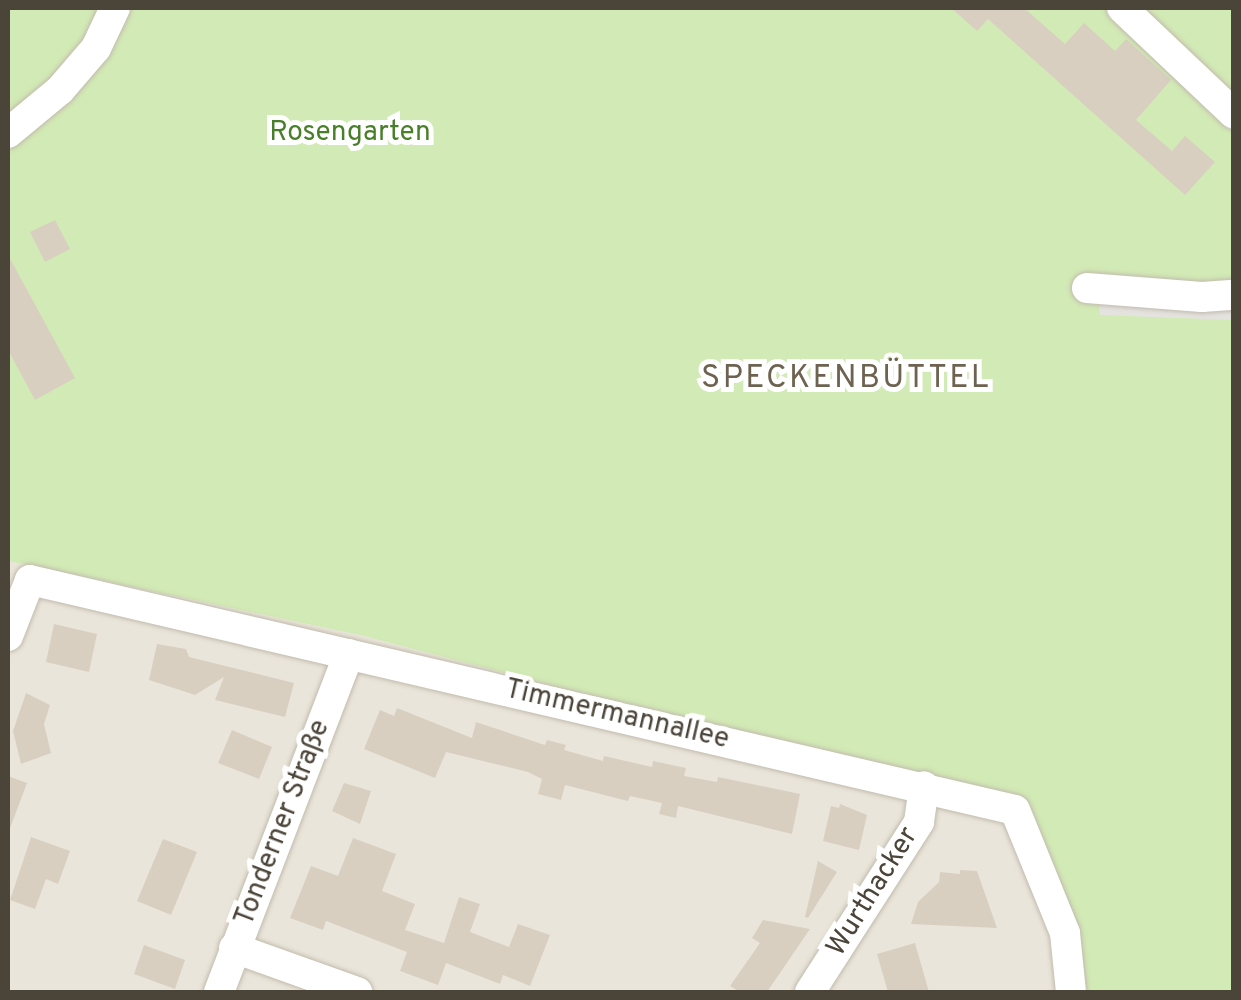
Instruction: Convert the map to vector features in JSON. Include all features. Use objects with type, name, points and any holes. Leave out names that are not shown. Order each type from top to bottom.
[{"type":"street","points":[[8,134],[60,90],[96,48],[115,8]]},
{"type":"street","points":[[1122,8],[1234,114]]},
{"type":"street","points":[[1087,288],[1202,298],[1234,295]]},
{"type":"street","name":"Timmermannallee","points":[[8,636],[30,580],[1015,810],[1065,933],[1071,992]]},
{"type":"street","name":"Tonderner Straße","points":[[218,992],[350,654]]},
{"type":"street","name":"Wurthacker","points":[[810,992],[918,822],[924,786]]},
{"type":"street","points":[[234,948],[357,992]]},
{"type":"shaded area","points":[[1098,294],[1233,301],[1233,320],[1100,315]]},
{"type":"shaded area","points":[[8,561],[364,636],[1018,808],[1075,992],[8,992]]},
{"type":"green space","name":"Rosengarten","points":[[8,8],[1233,8],[1233,992],[1075,992],[1017,808],[364,636],[8,561]]},
{"type":"building","points":[[951,8],[1024,8],[1065,44],[1084,23],[1115,51],[1126,39],[1171,80],[1136,120],[1172,151],[1185,136],[1215,162],[1185,195],[988,19],[977,31]]},
{"type":"building","points":[[55,220],[70,249],[45,262],[30,232]]},
{"type":"building","points":[[8,255],[75,378],[35,400],[8,350]]},
{"type":"building","points":[[54,624],[97,634],[89,672],[46,662]]},
{"type":"building","points":[[157,644],[186,649],[189,657],[294,683],[285,717],[215,700],[224,677],[195,695],[149,680]]},
{"type":"building","points":[[26,693],[50,705],[44,724],[51,753],[21,764],[13,731]]},
{"type":"building","points":[[397,708],[472,738],[476,722],[545,745],[547,740],[566,745],[564,750],[603,761],[604,756],[652,767],[653,761],[686,768],[684,776],[717,782],[718,777],[800,794],[792,834],[678,806],[676,818],[659,814],[662,803],[630,796],[628,801],[565,785],[561,800],[538,794],[542,779],[528,772],[446,752],[435,778],[364,749],[380,710],[394,716]]},
{"type":"building","points":[[232,730],[272,747],[259,779],[218,763]]},
{"type":"building","points":[[8,776],[27,783],[9,831],[8,831]]},
{"type":"building","points":[[344,783],[371,791],[360,824],[332,811]]},
{"type":"building","points":[[840,804],[867,815],[859,850],[823,841],[831,806],[839,808]]},
{"type":"building","points":[[31,837],[70,851],[58,884],[46,879],[35,909],[10,900]]},
{"type":"building","points":[[353,838],[396,854],[382,891],[415,904],[405,930],[444,943],[459,897],[480,904],[470,932],[509,947],[518,924],[550,935],[530,986],[503,975],[500,984],[446,963],[438,985],[400,971],[407,952],[326,921],[323,930],[290,918],[311,866],[338,876]]},
{"type":"building","points":[[163,839],[197,852],[171,915],[137,901]]},
{"type":"building","points":[[818,861],[837,872],[808,918],[805,917]]},
{"type":"building","points":[[960,870],[977,871],[997,928],[911,924],[918,902],[939,882],[940,872],[960,874]]},
{"type":"building","points":[[763,920],[810,929],[767,992],[740,992],[730,986],[760,943],[752,938]]},
{"type":"building","points":[[915,943],[929,992],[888,992],[877,954]]},
{"type":"building","points":[[144,945],[185,960],[175,989],[134,974]]},
{"type":"district","name":"SPECKENBÜTTEL","points":[[846,379]]}]
